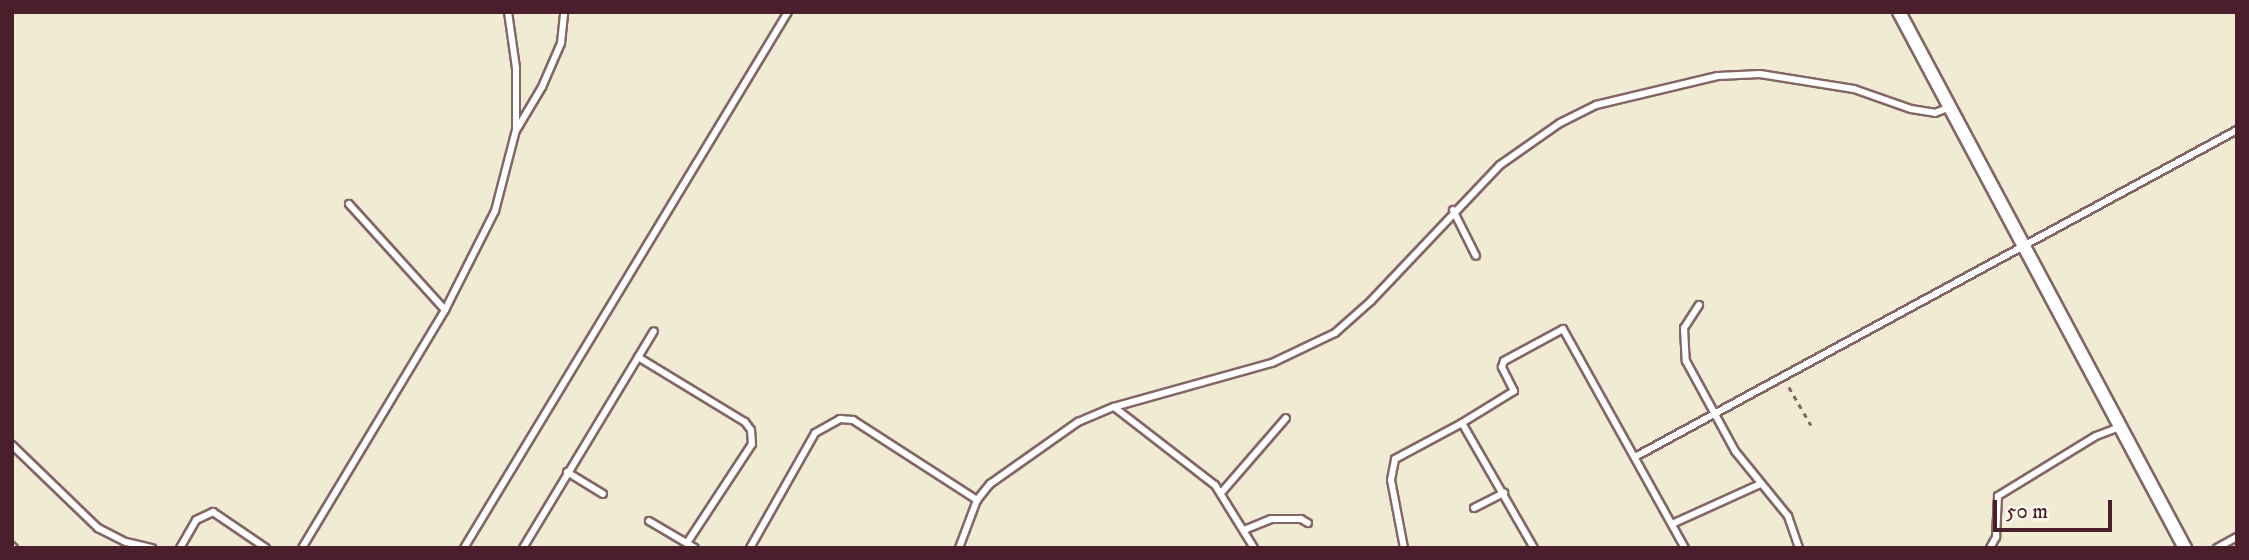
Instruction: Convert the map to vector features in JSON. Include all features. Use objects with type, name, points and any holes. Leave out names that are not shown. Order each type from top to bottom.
[{"type":"street","points":[[1899,12],[2185,548]]},
{"type":"lane","points":[[302,548],[445,310],[495,211],[516,130],[516,68],[508,12]]},
{"type":"lane","points":[[516,130],[542,87],[561,43],[564,12]]},
{"type":"lane","points":[[464,548],[788,12]]},
{"type":"lane","points":[[959,548],[977,500],[990,484],[1051,438],[1114,407],[1272,363],[1335,333],[1371,301],[1453,210],[1500,165],[1560,123],[1632,93],[1718,76],[1760,74],[1854,89],[1923,111],[1935,113],[1950,107]]},
{"type":"lane","points":[[1635,457],[2237,130]]},
{"type":"lane","points":[[349,204],[445,310]]},
{"type":"lane","points":[[1453,210],[1476,256]]},
{"type":"lane","points":[[1699,305],[1687,318],[1684,345],[1693,376],[1713,414],[1760,484],[1788,516],[1799,548]]},
{"type":"lane","points":[[1404,548],[1391,480],[1395,459],[1514,391],[1502,367],[1503,361],[1561,328],[1685,548]]},
{"type":"lane","points":[[523,548],[654,331]]},
{"type":"lane","points":[[638,357],[745,422],[751,430],[752,444],[687,543]]},
{"type":"lane","points":[[1114,407],[1164,442],[1221,494],[1254,548]]},
{"type":"lane","points":[[1221,494],[1286,418]]},
{"type":"lane","points":[[750,548],[815,433],[840,419],[853,420],[977,500]]},
{"type":"lane","points":[[1462,422],[1532,547]]},
{"type":"lane","points":[[1990,548],[1996,537],[1998,496],[2096,436],[2121,427]]},
{"type":"lane","points":[[12,445],[98,528],[126,542],[152,548]]},
{"type":"lane","points":[[567,472],[603,494]]},
{"type":"lane","points":[[1672,524],[1760,484]]},
{"type":"lane","points":[[1474,508],[1504,493]]},
{"type":"lane","points":[[180,548],[196,520],[213,512],[267,548]]},
{"type":"lane","points":[[1244,530],[1271,519],[1301,519],[1308,523]]},
{"type":"lane","points":[[649,521],[695,548]]},
{"type":"lane","points":[[2217,548],[2237,537]]},
{"type":"path","points":[[1782,375],[1811,425]]}]
